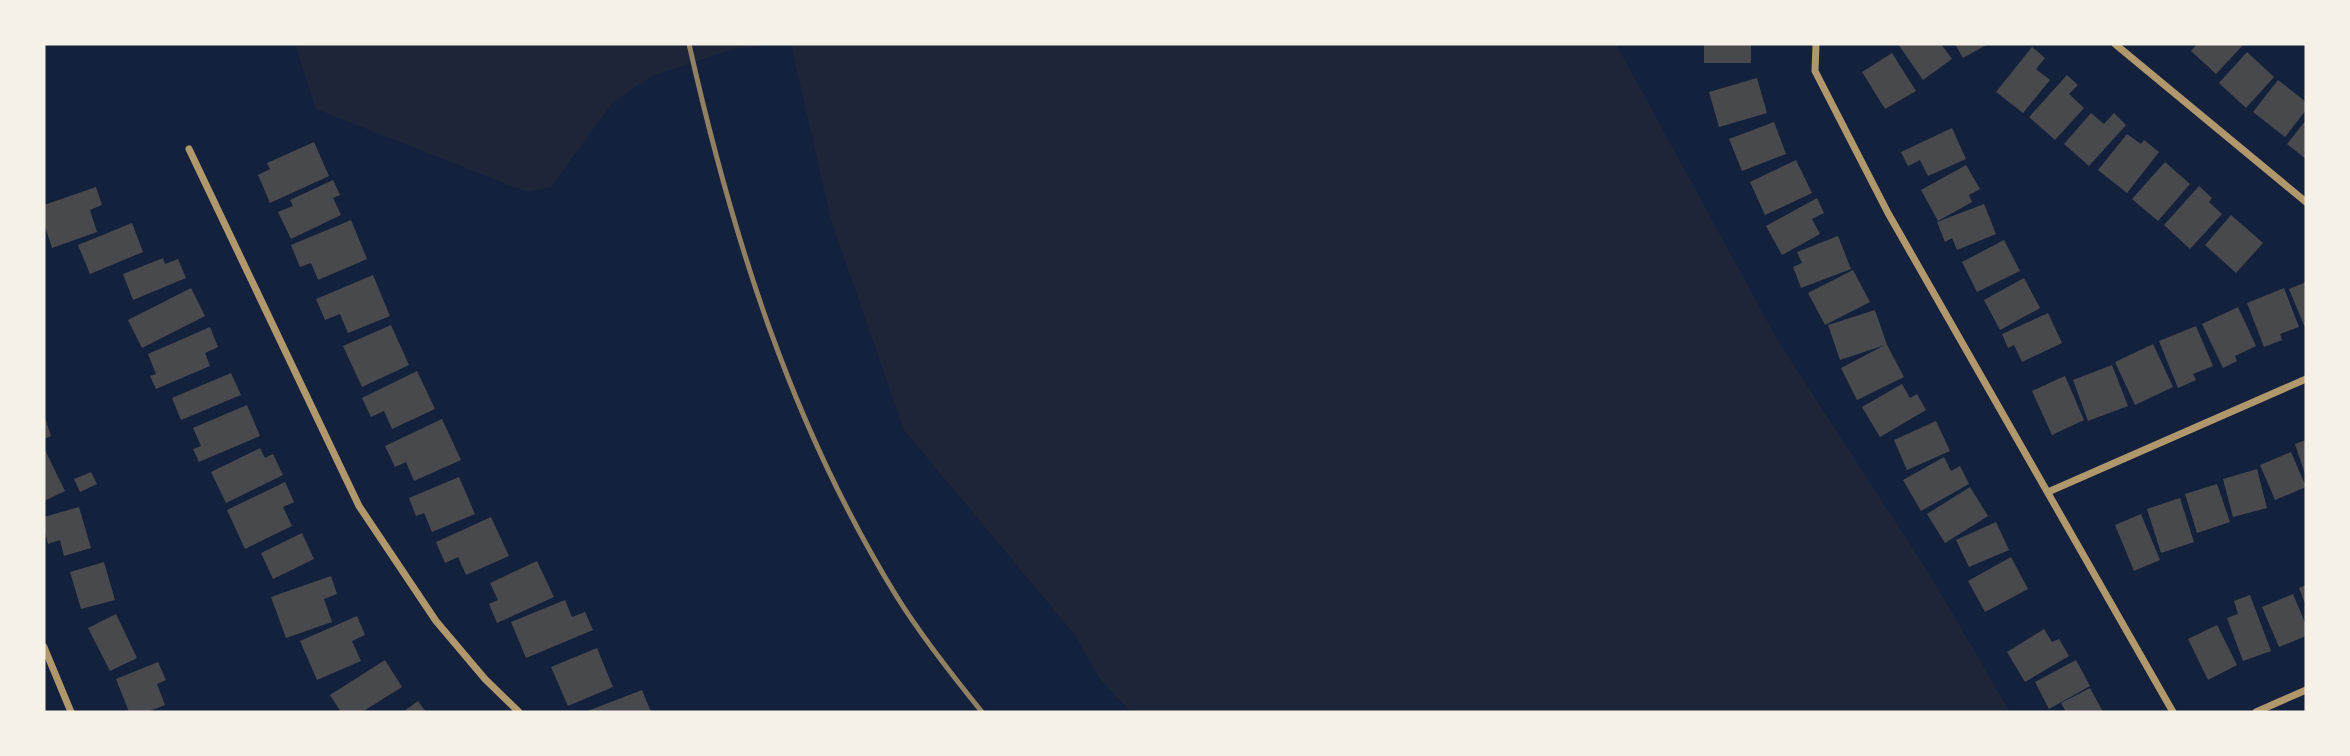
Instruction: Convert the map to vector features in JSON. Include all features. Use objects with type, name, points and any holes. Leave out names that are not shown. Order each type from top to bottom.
[{"type":"street","points":[[1816,44],[1815,71],[1888,213],[2173,712]]},
{"type":"street","points":[[2115,44],[2306,202]]},
{"type":"street","points":[[189,149],[359,506],[436,621],[485,679],[519,712]]},
{"type":"street","points":[[2048,492],[2306,379]]},
{"type":"street","points":[[44,647],[71,712]]},
{"type":"street","points":[[2256,712],[2306,690]]},
{"type":"shaded area","points":[[295,44],[781,44],[733,49],[652,76],[613,102],[551,187],[527,192],[316,109]]},
{"type":"shaded area","points":[[791,44],[1616,44],[1778,341],[1930,575],[2010,712],[1131,712],[1100,679],[1075,635],[904,430],[831,220]]},
{"type":"building","points":[[1704,44],[1751,44],[1751,63],[1704,63]]},
{"type":"building","points":[[1898,44],[1941,44],[1952,59],[1923,80]]},
{"type":"building","points":[[1955,44],[1988,44],[1963,58]]},
{"type":"building","points":[[2197,44],[2244,44],[2216,74],[2191,51]]},
{"type":"building","points":[[2032,47],[2045,58],[2036,69],[2050,80],[2023,113],[1996,92]]},
{"type":"building","points":[[2247,52],[2274,77],[2246,108],[2219,83]]},
{"type":"building","points":[[1892,53],[1916,91],[1885,109],[1862,72]]},
{"type":"building","points":[[2067,75],[2078,85],[2069,94],[2084,108],[2055,140],[2029,117]]},
{"type":"building","points":[[1757,78],[1767,113],[1719,127],[1709,92]]},
{"type":"building","points":[[2278,80],[2306,102],[2306,110],[2285,137],[2253,112]]},
{"type":"building","points":[[2091,113],[2104,124],[2114,113],[2126,125],[2089,166],[2064,144]]},
{"type":"building","points":[[2306,120],[2306,159],[2287,144]]},
{"type":"building","points":[[1774,122],[1786,154],[1742,171],[1729,139]]},
{"type":"building","points":[[1952,128],[1966,159],[1928,176],[1920,160],[1908,166],[1901,152]]},
{"type":"building","points":[[2127,134],[2141,144],[2144,140],[2159,152],[2127,193],[2098,170]]},
{"type":"building","points":[[314,142],[329,176],[270,203],[258,175],[270,169],[267,163]]},
{"type":"building","points":[[1796,160],[1812,193],[1765,215],[1750,182]]},
{"type":"building","points":[[2165,162],[2190,184],[2158,221],[2132,199]]},
{"type":"building","points":[[1966,165],[1980,189],[1969,195],[1972,202],[1938,221],[1921,190]]},
{"type":"building","points":[[333,180],[340,195],[333,198],[341,215],[291,239],[278,212],[293,206],[290,200]]},
{"type":"building","points":[[2199,186],[2212,198],[2209,202],[2222,214],[2190,249],[2164,225]]},
{"type":"building","points":[[96,187],[102,205],[90,210],[97,232],[52,248],[44,223],[44,205]]},
{"type":"building","points":[[1817,198],[1824,213],[1812,219],[1820,234],[1782,255],[1766,226]]},
{"type":"building","points":[[1984,204],[1996,234],[1957,250],[1952,238],[1945,242],[1937,222]]},
{"type":"building","points":[[2231,215],[2263,243],[2236,273],[2205,245]]},
{"type":"building","points":[[351,220],[367,259],[318,280],[311,263],[300,267],[291,245]]},
{"type":"building","points":[[132,223],[143,252],[90,274],[78,245]]},
{"type":"building","points":[[1838,236],[1851,269],[1801,288],[1793,267],[1802,263],[1797,252]]},
{"type":"building","points":[[2004,240],[2020,271],[1977,292],[1962,262]]},
{"type":"building","points":[[163,258],[165,264],[178,259],[186,278],[133,300],[123,274]]},
{"type":"building","points":[[1853,270],[1870,302],[1825,325],[1808,293]]},
{"type":"building","points":[[373,275],[390,316],[348,333],[340,314],[325,320],[316,299]]},
{"type":"building","points":[[2024,278],[2040,308],[2000,330],[1984,300]]},
{"type":"building","points":[[2306,282],[2306,330],[2289,289]]},
{"type":"building","points":[[191,288],[205,316],[142,348],[128,320]]},
{"type":"building","points":[[2284,288],[2299,327],[2280,334],[2282,340],[2264,347],[2247,303]]},
{"type":"building","points":[[2238,307],[2256,346],[2235,356],[2237,361],[2223,368],[2202,324]]},
{"type":"building","points":[[1875,310],[1887,345],[1904,377],[1857,400],[1841,368],[1885,345],[1840,360],[1828,325]]},
{"type":"building","points":[[2048,313],[2062,343],[2022,362],[2014,345],[2008,348],[2002,334]]},
{"type":"building","points":[[391,325],[409,365],[362,387],[343,346]]},
{"type":"building","points":[[2196,326],[2213,366],[2193,374],[2196,380],[2178,388],[2159,341]]},
{"type":"building","points":[[210,327],[218,347],[205,353],[210,366],[156,389],[150,376],[156,374],[148,354]]},
{"type":"building","points":[[2153,344],[2173,387],[2135,405],[2115,362]]},
{"type":"building","points":[[2112,365],[2128,406],[2088,421],[2073,380]]},
{"type":"building","points":[[417,371],[435,409],[392,429],[384,411],[371,417],[362,398]]},
{"type":"building","points":[[231,373],[241,395],[181,420],[172,398]]},
{"type":"building","points":[[2065,376],[2084,420],[2052,435],[2032,391]]},
{"type":"building","points":[[1902,384],[1910,398],[1917,394],[1926,410],[1880,437],[1862,407]]},
{"type":"building","points":[[247,405],[260,436],[199,462],[193,449],[201,446],[193,428]]},
{"type":"building","points":[[44,415],[51,436],[44,439]]},
{"type":"building","points":[[442,419],[461,460],[414,481],[406,462],[395,467],[385,446]]},
{"type":"building","points":[[1936,421],[1950,451],[1907,470],[1894,440]]},
{"type":"building","points":[[2306,440],[2306,477],[2295,444]]},
{"type":"building","points":[[44,448],[65,491],[44,501]]},
{"type":"building","points":[[260,448],[265,458],[273,454],[283,475],[226,503],[211,472]]},
{"type":"building","points":[[2291,452],[2306,487],[2275,500],[2260,465]]},
{"type":"building","points":[[1944,457],[1951,471],[1960,466],[1969,484],[1921,511],[1903,480]]},
{"type":"building","points":[[2257,469],[2267,508],[2233,517],[2223,479]]},
{"type":"building","points":[[91,472],[97,484],[80,492],[74,479]]},
{"type":"building","points":[[459,477],[475,514],[432,532],[424,513],[416,516],[409,498]]},
{"type":"building","points":[[285,482],[294,502],[283,507],[292,526],[245,549],[227,510]]},
{"type":"building","points":[[2217,484],[2230,522],[2197,533],[2185,494]]},
{"type":"building","points":[[1970,487],[1988,516],[1945,543],[1927,514]]},
{"type":"building","points":[[2180,498],[2194,542],[2161,553],[2147,509]]},
{"type":"building","points":[[79,507],[91,548],[64,556],[60,540],[48,544],[44,517]]},
{"type":"building","points":[[2141,514],[2160,560],[2134,571],[2115,525]]},
{"type":"building","points":[[491,517],[509,556],[466,575],[458,557],[445,563],[436,542]]},
{"type":"building","points":[[1996,522],[2009,550],[1969,567],[1956,540]]},
{"type":"building","points":[[302,533],[314,559],[273,579],[261,553]]},
{"type":"building","points":[[2011,557],[2028,589],[1985,612],[1968,581]]},
{"type":"building","points":[[537,561],[554,597],[497,623],[489,604],[498,600],[490,583]]},
{"type":"building","points":[[104,562],[115,600],[81,609],[70,572]]},
{"type":"building","points":[[331,576],[337,594],[324,599],[332,622],[286,638],[271,597]]},
{"type":"building","points":[[2306,585],[2306,606],[2299,588]]},
{"type":"building","points":[[2293,594],[2306,625],[2306,636],[2279,647],[2262,607]]},
{"type":"building","points":[[2250,595],[2271,651],[2243,661],[2227,618],[2238,614],[2234,601]]},
{"type":"building","points":[[565,600],[572,617],[585,612],[593,630],[526,658],[511,622]]},
{"type":"building","points":[[116,614],[137,658],[110,671],[88,628]]},
{"type":"building","points":[[357,616],[365,635],[352,641],[361,661],[317,680],[300,641]]},
{"type":"building","points":[[2217,625],[2237,665],[2208,680],[2188,639]]},
{"type":"building","points":[[2044,629],[2052,642],[2059,639],[2069,656],[2025,682],[2007,652]]},
{"type":"building","points":[[597,648],[613,687],[568,706],[551,667]]},
{"type":"building","points":[[385,660],[402,687],[362,712],[341,712],[330,695]]},
{"type":"building","points":[[2076,660],[2090,686],[2049,709],[2035,682]]},
{"type":"building","points":[[158,662],[166,680],[157,684],[165,705],[147,712],[129,712],[116,679]]},
{"type":"building","points":[[2090,688],[2103,712],[2066,712],[2061,703]]},
{"type":"building","points":[[642,690],[651,712],[585,712]]},
{"type":"building","points":[[418,701],[426,712],[403,712]]},
{"type":"railway","points":[[689,44],[706,117],[746,259],[796,398],[859,532],[897,597],[982,712]]}]
